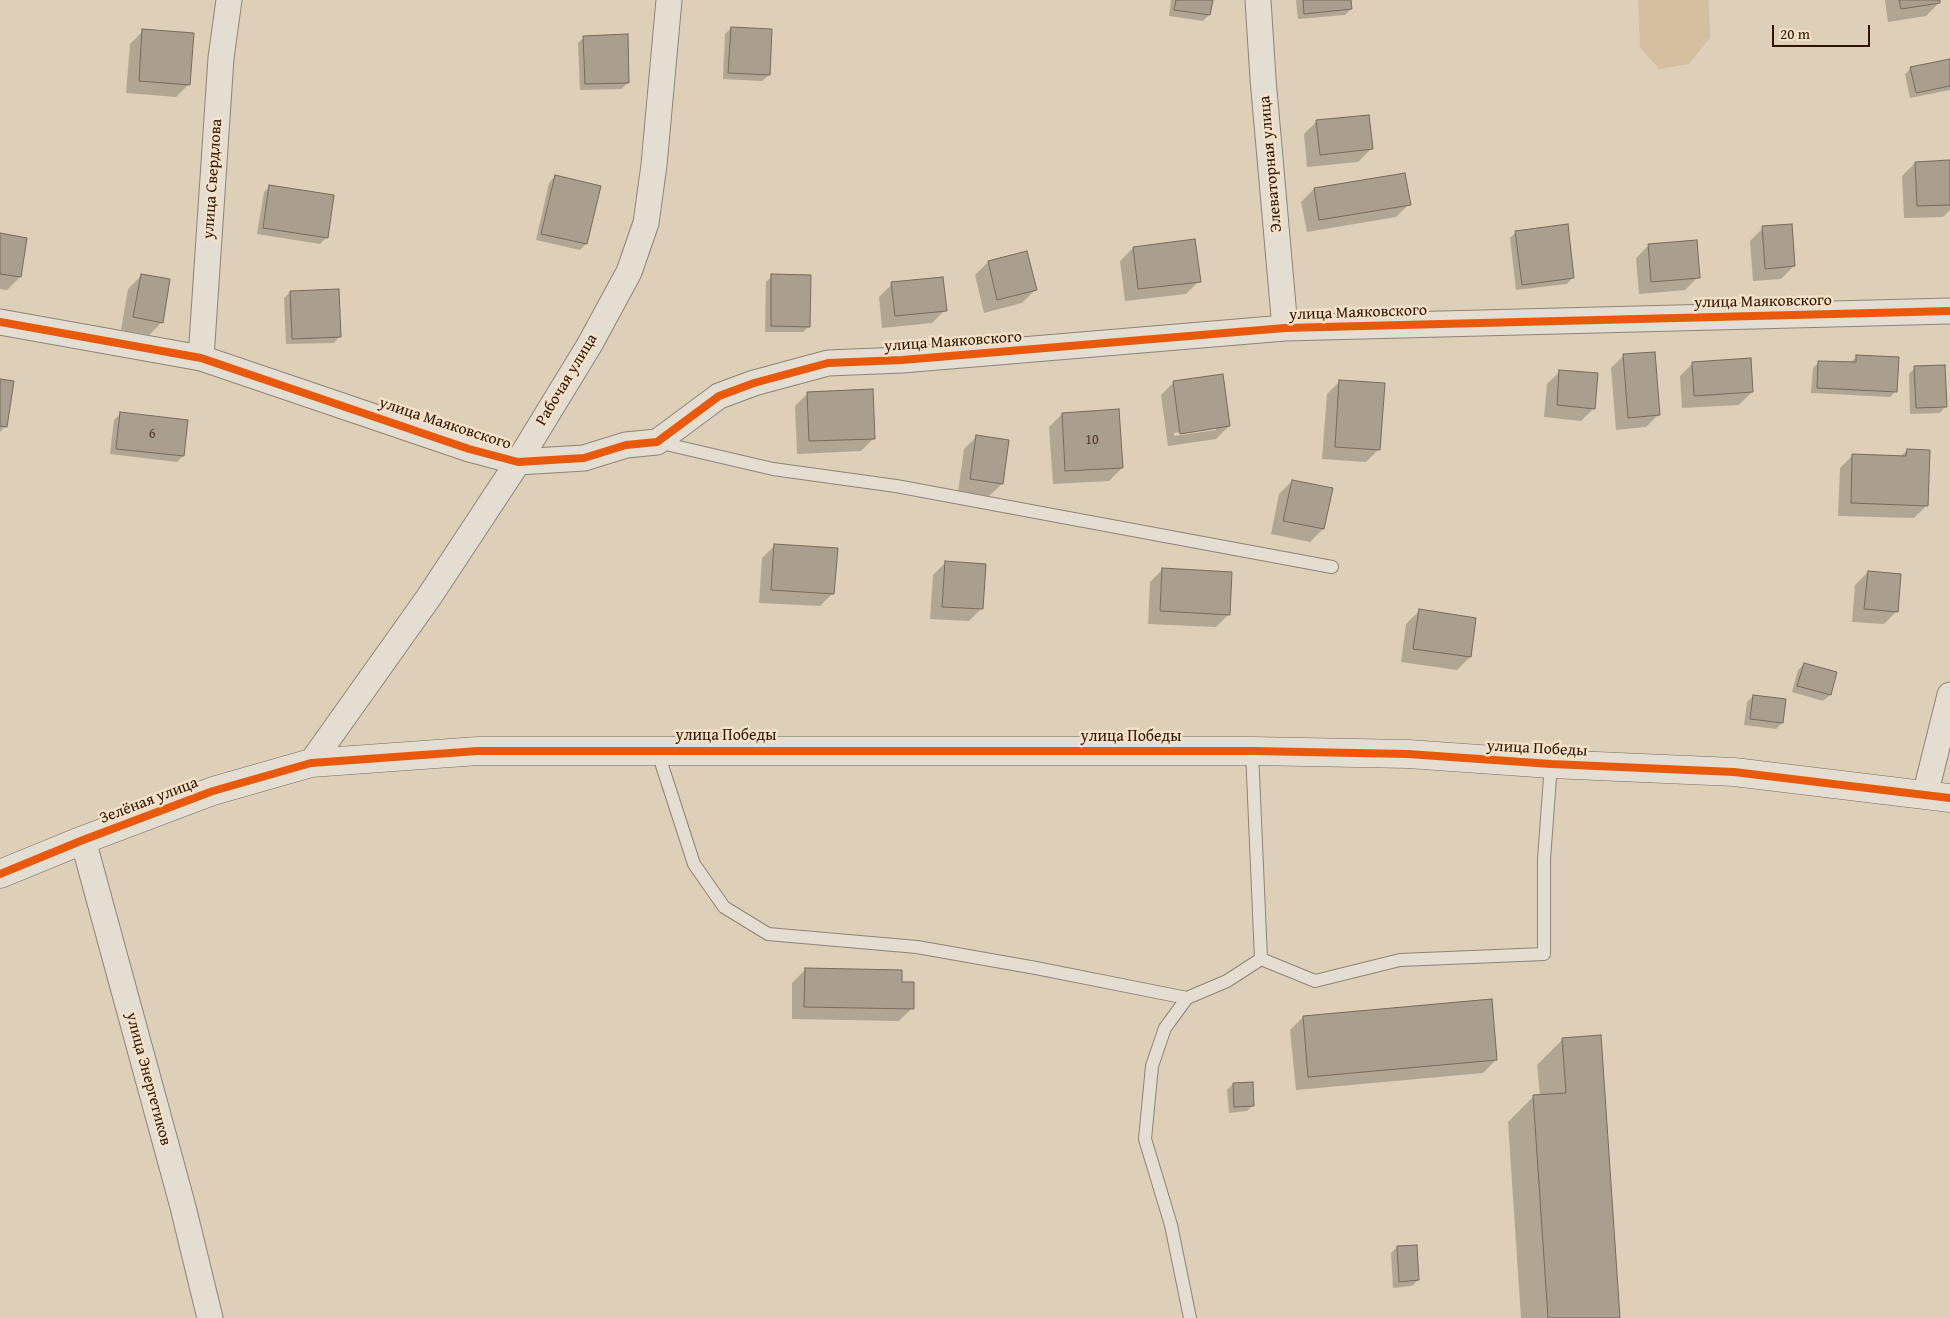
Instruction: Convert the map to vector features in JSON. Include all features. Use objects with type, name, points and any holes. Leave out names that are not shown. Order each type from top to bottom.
[{"type":"street","name":"улица Свердлова","points":[[202,358],[221,58],[229,0]]},
{"type":"street","name":"Рабочая улица","points":[[311,764],[429,597],[518,462],[590,344],[629,272],[646,223],[654,165],[669,0]]},
{"type":"street","name":"Элеваторная улица","points":[[1258,0],[1263,79],[1286,328]]},
{"type":"street","name":"улица Маяковского","points":[[0,322],[202,358],[469,449],[518,462],[584,458],[626,445],[657,442],[720,396],[754,383],[828,363],[902,360],[1286,328],[1950,311]]},
{"type":"street","points":[[1937,797],[1950,695]]},
{"type":"street","name":"улица Победы","points":[[311,764],[478,751],[1252,751],[1408,754],[1551,764],[1734,772],[1937,797]]},
{"type":"street","name":"Зелёная улица","points":[[0,874],[82,840],[213,791],[311,764]]},
{"type":"street","name":"улица Энергетиков","points":[[82,840],[183,1207],[210,1318]]},
{"type":"lane","points":[[657,442],[773,469],[896,486],[1332,567]]},
{"type":"lane","points":[[657,750],[694,864],[724,907],[768,934],[917,947],[1187,998]]},
{"type":"lane","points":[[1252,751],[1261,959]]},
{"type":"lane","points":[[1261,959],[1315,981],[1400,960],[1544,954],[1544,859],[1551,764]]},
{"type":"lane","points":[[1190,1318],[1172,1225],[1145,1139],[1152,1066],[1165,1028],[1187,998],[1227,982],[1261,959]]},
{"type":"shaded area","points":[[1638,0],[1709,0],[1710,38],[1689,64],[1659,69],[1640,47]]},
{"type":"building","points":[[1176,0],[1213,0],[1210,15],[1174,10]]},
{"type":"building","points":[[1303,0],[1351,0],[1352,9],[1304,14]]},
{"type":"building","points":[[1899,0],[1940,0],[1940,3],[1901,9]]},
{"type":"building","points":[[731,27],[772,29],[770,75],[728,73]]},
{"type":"building","points":[[142,29],[194,33],[190,85],[139,81]]},
{"type":"building","points":[[628,34],[629,83],[585,84],[583,36]]},
{"type":"building","points":[[1950,59],[1950,86],[1916,93],[1910,67]]},
{"type":"building","points":[[1369,115],[1373,149],[1320,155],[1316,120]]},
{"type":"building","points":[[1950,160],[1950,205],[1917,206],[1915,162]]},
{"type":"building","points":[[1405,173],[1411,205],[1319,220],[1314,188]]},
{"type":"building","points":[[555,175],[601,186],[587,244],[541,234]]},
{"type":"building","points":[[269,185],[334,195],[328,238],[263,228]]},
{"type":"building","points":[[1568,224],[1574,278],[1522,285],[1515,231]]},
{"type":"building","points":[[1792,224],[1795,266],[1765,269],[1762,226]]},
{"type":"building","points":[[0,233],[27,238],[21,277],[0,274]]},
{"type":"building","points":[[1195,239],[1201,282],[1138,289],[1133,247]]},
{"type":"building","points":[[1697,240],[1700,278],[1651,282],[1648,244]]},
{"type":"building","points":[[1027,251],[1037,290],[997,300],[988,261]]},
{"type":"building","points":[[141,274],[170,279],[163,323],[133,317]]},
{"type":"building","points":[[771,274],[811,275],[810,327],[771,326]]},
{"type":"building","points":[[943,277],[947,311],[895,316],[891,282]]},
{"type":"building","points":[[339,289],[341,337],[292,339],[290,291]]},
{"type":"building","points":[[1655,352],[1660,415],[1628,418],[1623,354]]},
{"type":"building","points":[[1856,355],[1899,357],[1897,392],[1817,388],[1818,361],[1856,362]]},
{"type":"building","points":[[1751,358],[1753,392],[1694,396],[1692,362]]},
{"type":"building","points":[[1945,365],[1947,407],[1916,408],[1914,366]]},
{"type":"building","points":[[1559,370],[1598,373],[1595,409],[1557,405]]},
{"type":"building","points":[[1223,374],[1230,426],[1180,434],[1173,381]]},
{"type":"building","points":[[0,379],[14,381],[7,427],[0,426]]},
{"type":"building","points":[[1339,380],[1385,383],[1380,450],[1335,447]]},
{"type":"building","points":[[873,389],[875,439],[809,441],[807,392]]},
{"type":"building","points":[[1119,409],[1123,468],[1065,471],[1062,413]]},
{"type":"building","points":[[120,412],[188,420],[184,456],[116,449]]},
{"type":"building","points":[[976,435],[1009,440],[1003,484],[970,479]]},
{"type":"building","points":[[1907,449],[1930,450],[1928,506],[1851,503],[1852,454],[1906,456]]},
{"type":"building","points":[[1292,480],[1333,488],[1324,529],[1283,521]]},
{"type":"building","points":[[774,544],[838,548],[834,594],[771,590]]},
{"type":"building","points":[[945,561],[986,564],[983,609],[942,607]]},
{"type":"building","points":[[1162,568],[1232,572],[1230,615],[1160,611]]},
{"type":"building","points":[[1868,571],[1901,574],[1898,612],[1864,609]]},
{"type":"building","points":[[1419,609],[1476,618],[1471,657],[1413,649]]},
{"type":"building","points":[[1804,663],[1837,672],[1831,695],[1797,686]]},
{"type":"building","points":[[1753,695],[1786,699],[1783,723],[1750,719]]},
{"type":"building","points":[[805,968],[902,970],[902,982],[914,982],[914,1009],[804,1007]]},
{"type":"building","points":[[1492,999],[1497,1060],[1308,1077],[1303,1016]]},
{"type":"building","points":[[1601,1035],[1620,1318],[1548,1318],[1533,1095],[1566,1093],[1562,1038]]},
{"type":"building","points":[[1253,1082],[1254,1106],[1234,1107],[1233,1083]]},
{"type":"building","points":[[1417,1245],[1419,1280],[1399,1282],[1397,1246]]},
{"type":"cycle path","points":[[0,322],[201,358],[469,449],[518,462],[584,458],[626,445],[657,442],[719,396],[754,383],[828,363],[902,360],[1285,328],[1950,311]]},
{"type":"cycle path","points":[[0,874],[83,840],[213,791],[311,763],[478,751],[1252,751],[1408,754],[1551,764],[1734,772],[1950,798]]}]
